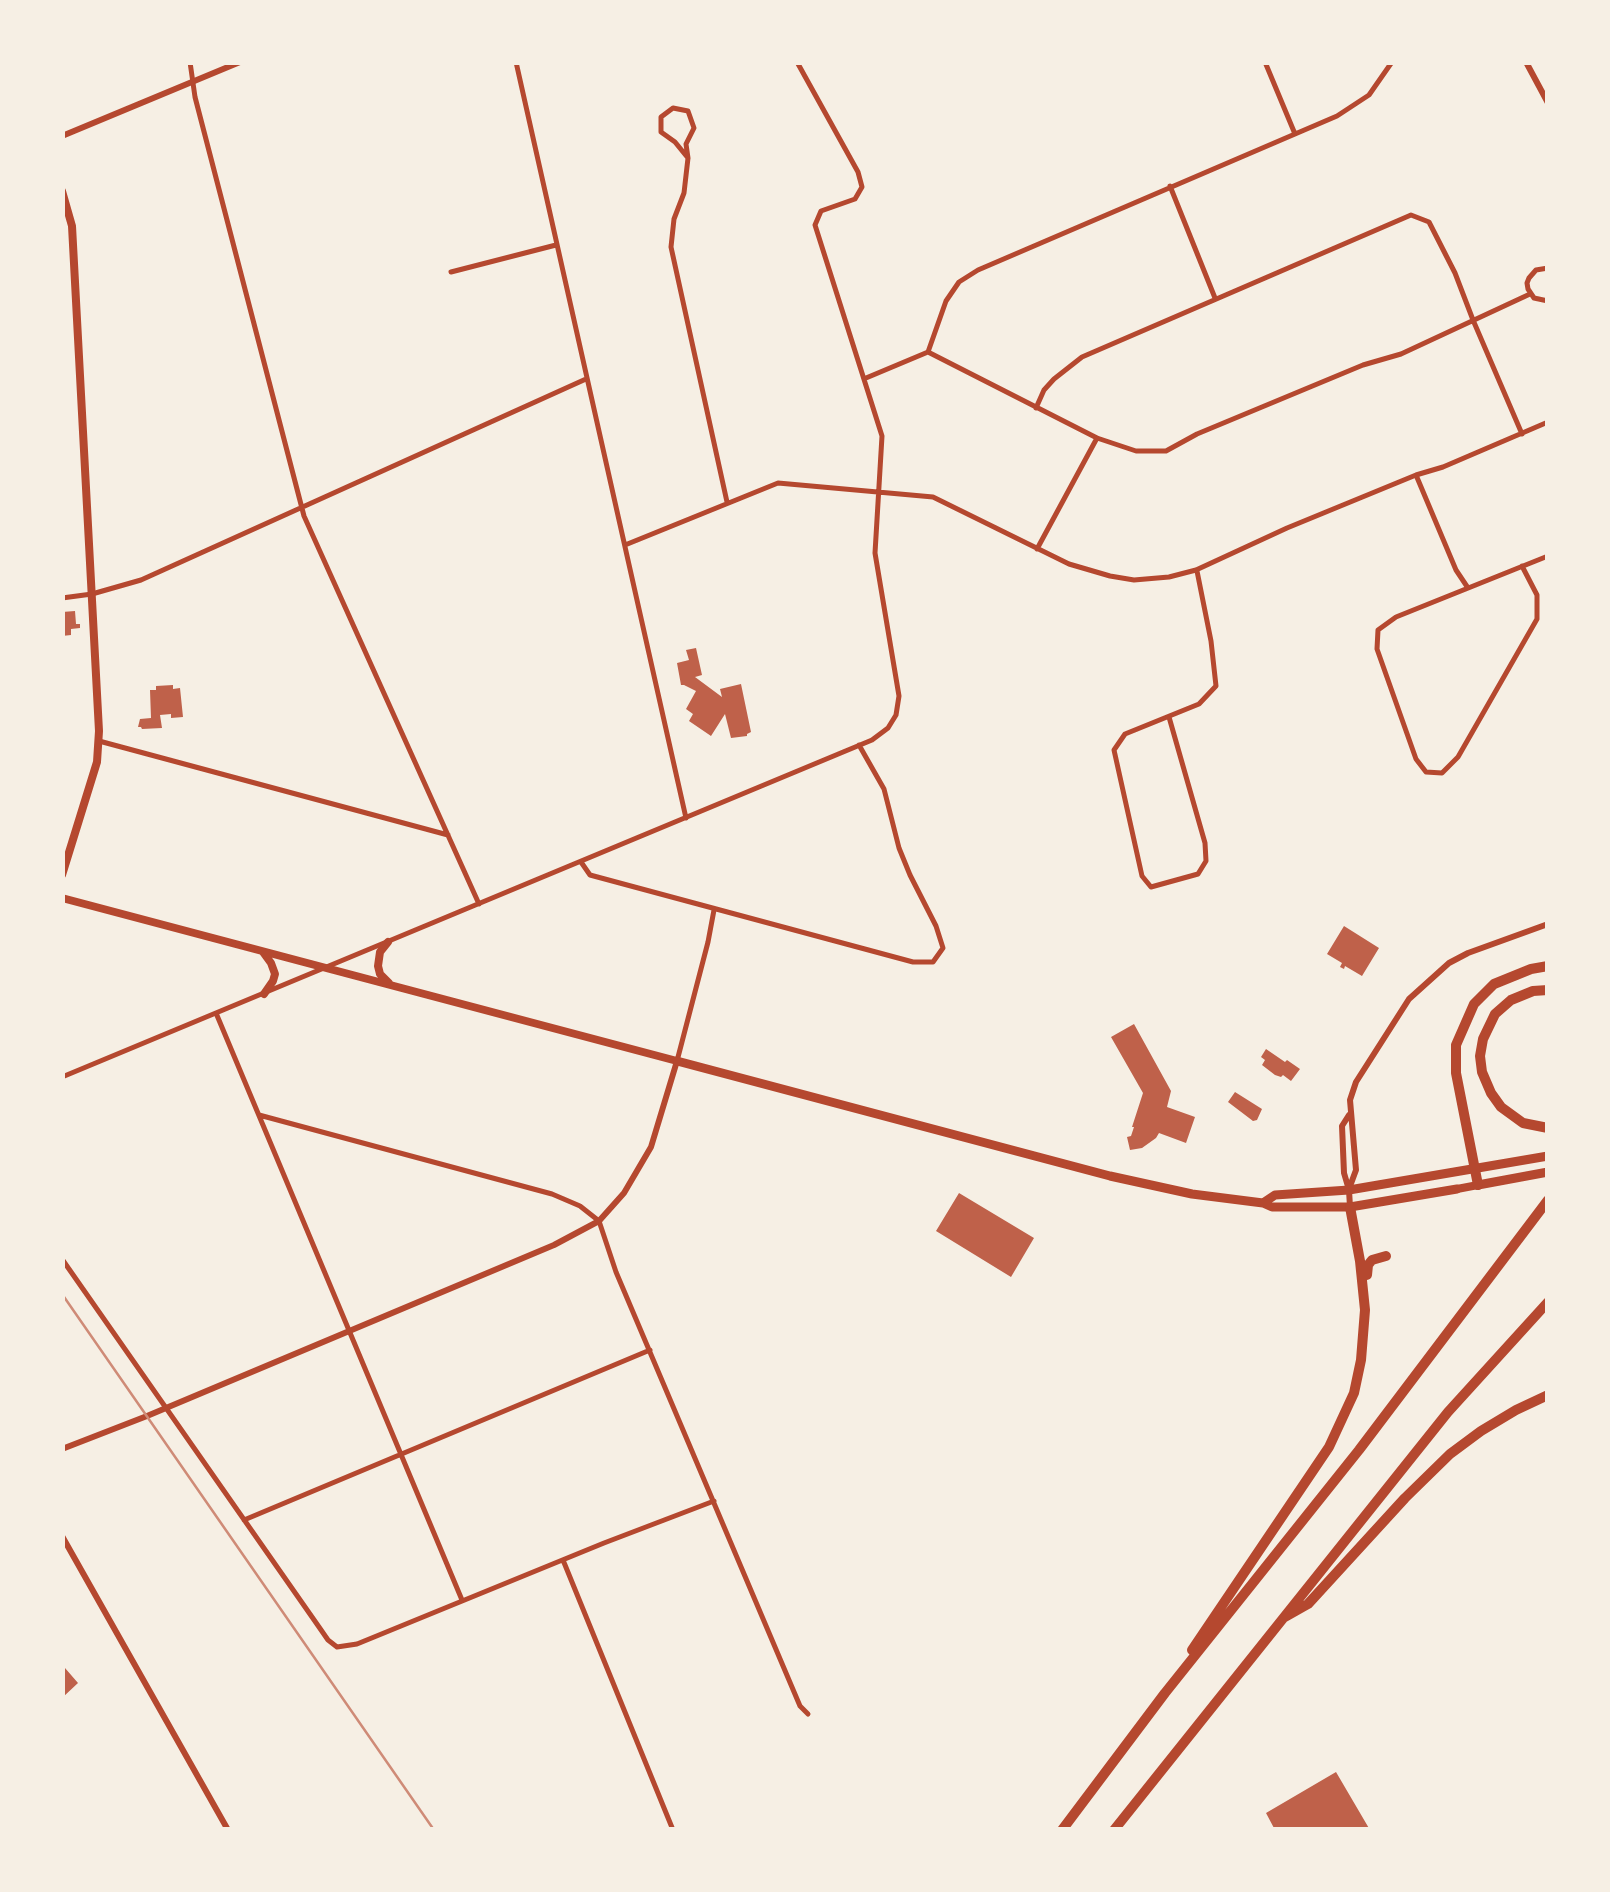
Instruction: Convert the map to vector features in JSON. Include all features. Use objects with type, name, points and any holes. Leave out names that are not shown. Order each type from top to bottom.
[{"type":"highway","points":[[1478,1185],[1456,1074],[1456,1046],[1474,1004],[1494,984],[1548,966]]},
{"type":"highway","points":[[1548,990],[1511,1000],[1495,1014],[1480,1056],[1482,1072],[1501,1107],[1523,1123],[1548,1128]]},
{"type":"highway","points":[[1062,1830],[1359,1450],[1548,1200]]},
{"type":"highway","points":[[1165,1694],[1329,1447],[1354,1393],[1365,1310],[1350,1207]]},
{"type":"highway","points":[[1365,1310],[1369,1297],[1368,1266],[1372,1260],[1386,1256]]},
{"type":"highway","points":[[1114,1830],[1448,1412],[1548,1302]]},
{"type":"highway","points":[[1280,1620],[1308,1604],[1450,1454],[1492,1424],[1548,1395]]},
{"type":"main road","points":[[62,190],[72,226],[98,741],[96,762],[62,876]]},
{"type":"main road","points":[[62,898],[1110,1176],[1192,1194],[1263,1202],[1272,1208],[1350,1207],[1548,1172]]},
{"type":"main road","points":[[388,942],[380,952],[378,966],[392,986]]},
{"type":"main road","points":[[263,952],[274,974],[264,994]]},
{"type":"main road","points":[[1263,1202],[1275,1195],[1349,1190],[1548,1156]]},
{"type":"street","points":[[190,62],[195,97],[304,516],[478,904]]},
{"type":"street","points":[[62,136],[240,62]]},
{"type":"street","points":[[516,62],[686,818]]},
{"type":"street","points":[[62,1077],[872,740],[888,728],[898,706],[898,687],[875,553],[882,436],[815,224],[821,211],[858,196],[861,178],[797,62]]},
{"type":"street","points":[[1265,62],[1295,134]]},
{"type":"street","points":[[865,379],[928,352],[946,300],[958,282],[1170,186],[1338,116],[1369,95],[1392,62]]},
{"type":"street","points":[[1526,62],[1547,102]]},
{"type":"street","points":[[688,158],[661,132],[661,117],[672,108],[688,111],[694,128],[686,144],[688,158],[684,192],[674,219],[671,247],[727,502]]},
{"type":"street","points":[[1170,186],[1215,298]]},
{"type":"street","points":[[1036,408],[1044,390],[1082,357],[1411,215],[1429,222],[1455,273],[1522,434]]},
{"type":"street","points":[[452,272],[556,246]]},
{"type":"street","points":[[1548,268],[1532,273],[1528,283],[1530,294],[1548,301]]},
{"type":"street","points":[[928,352],[1097,438],[1136,451],[1166,451],[1197,434],[1363,364],[1400,354],[1530,294]]},
{"type":"street","points":[[62,598],[141,580],[586,378]]},
{"type":"street","points":[[626,545],[774,484],[923,495],[942,500],[1068,564],[1134,580],[1169,577],[1196,570],[1288,528],[1548,422]]},
{"type":"street","points":[[1036,549],[1097,438]]},
{"type":"street","points":[[1416,475],[1456,570],[1468,588]]},
{"type":"street","points":[[1522,566],[1538,594],[1537,619],[1458,757],[1442,772],[1426,772],[1416,759],[1376,649],[1378,630],[1396,617],[1522,566],[1548,556]]},
{"type":"street","points":[[1169,717],[1205,843],[1206,861],[1198,874],[1152,887],[1142,876],[1114,750],[1125,734],[1200,704],[1216,686],[1212,641],[1196,570]]},
{"type":"street","points":[[98,741],[448,835]]},
{"type":"street","points":[[580,862],[590,875],[914,962],[932,962],[943,948],[936,926],[899,848],[884,790],[859,745]]},
{"type":"street","points":[[62,1449],[554,1245],[599,1221],[624,1193],[651,1147],[677,1061],[714,910]]},
{"type":"street","points":[[1350,1207],[1349,1190],[1356,1170],[1350,1100],[1356,1082],[1395,1018],[1429,978],[1449,962],[1548,924]]},
{"type":"street","points":[[216,1013],[462,1600]]},
{"type":"street","points":[[258,1116],[552,1194],[580,1206],[599,1221],[616,1272],[800,1706],[808,1714]]},
{"type":"street","points":[[62,1260],[319,1628],[337,1647],[357,1644],[714,1501]]},
{"type":"street","points":[[244,1520],[650,1350]]},
{"type":"street","points":[[62,1536],[228,1830]]},
{"type":"street","points":[[563,1560],[673,1830]]},
{"type":"building","points":[[75,611],[80,628],[62,636],[62,612]]},
{"type":"building","points":[[696,648],[702,675],[695,677],[722,697],[720,689],[741,684],[751,732],[747,736],[731,738],[725,714],[711,736],[689,721],[693,714],[686,709],[696,691],[681,685],[677,663],[689,660],[686,650]]},
{"type":"building","points":[[173,685],[173,689],[180,688],[183,717],[160,715],[162,728],[138,727],[140,719],[151,718],[150,690]]},
{"type":"building","points":[[1344,926],[1379,948],[1362,976],[1340,967],[1342,963],[1327,954]]},
{"type":"building","points":[[1134,1024],[1171,1091],[1167,1107],[1195,1117],[1186,1143],[1159,1133],[1142,1148],[1130,1150],[1127,1137],[1131,1136],[1143,1093],[1111,1037]]},
{"type":"building","points":[[1266,1049],[1300,1069],[1291,1081],[1262,1065]]},
{"type":"building","points":[[1235,1092],[1262,1109],[1257,1120],[1228,1102]]},
{"type":"building","points":[[959,1193],[1034,1238],[1011,1277],[936,1231]]},
{"type":"building","points":[[65,1668],[78,1683],[62,1698],[62,1670]]},
{"type":"building","points":[[1336,1772],[1370,1830],[1275,1830],[1266,1813]]},
{"type":"railway","points":[[62,1294],[434,1830]]}]
